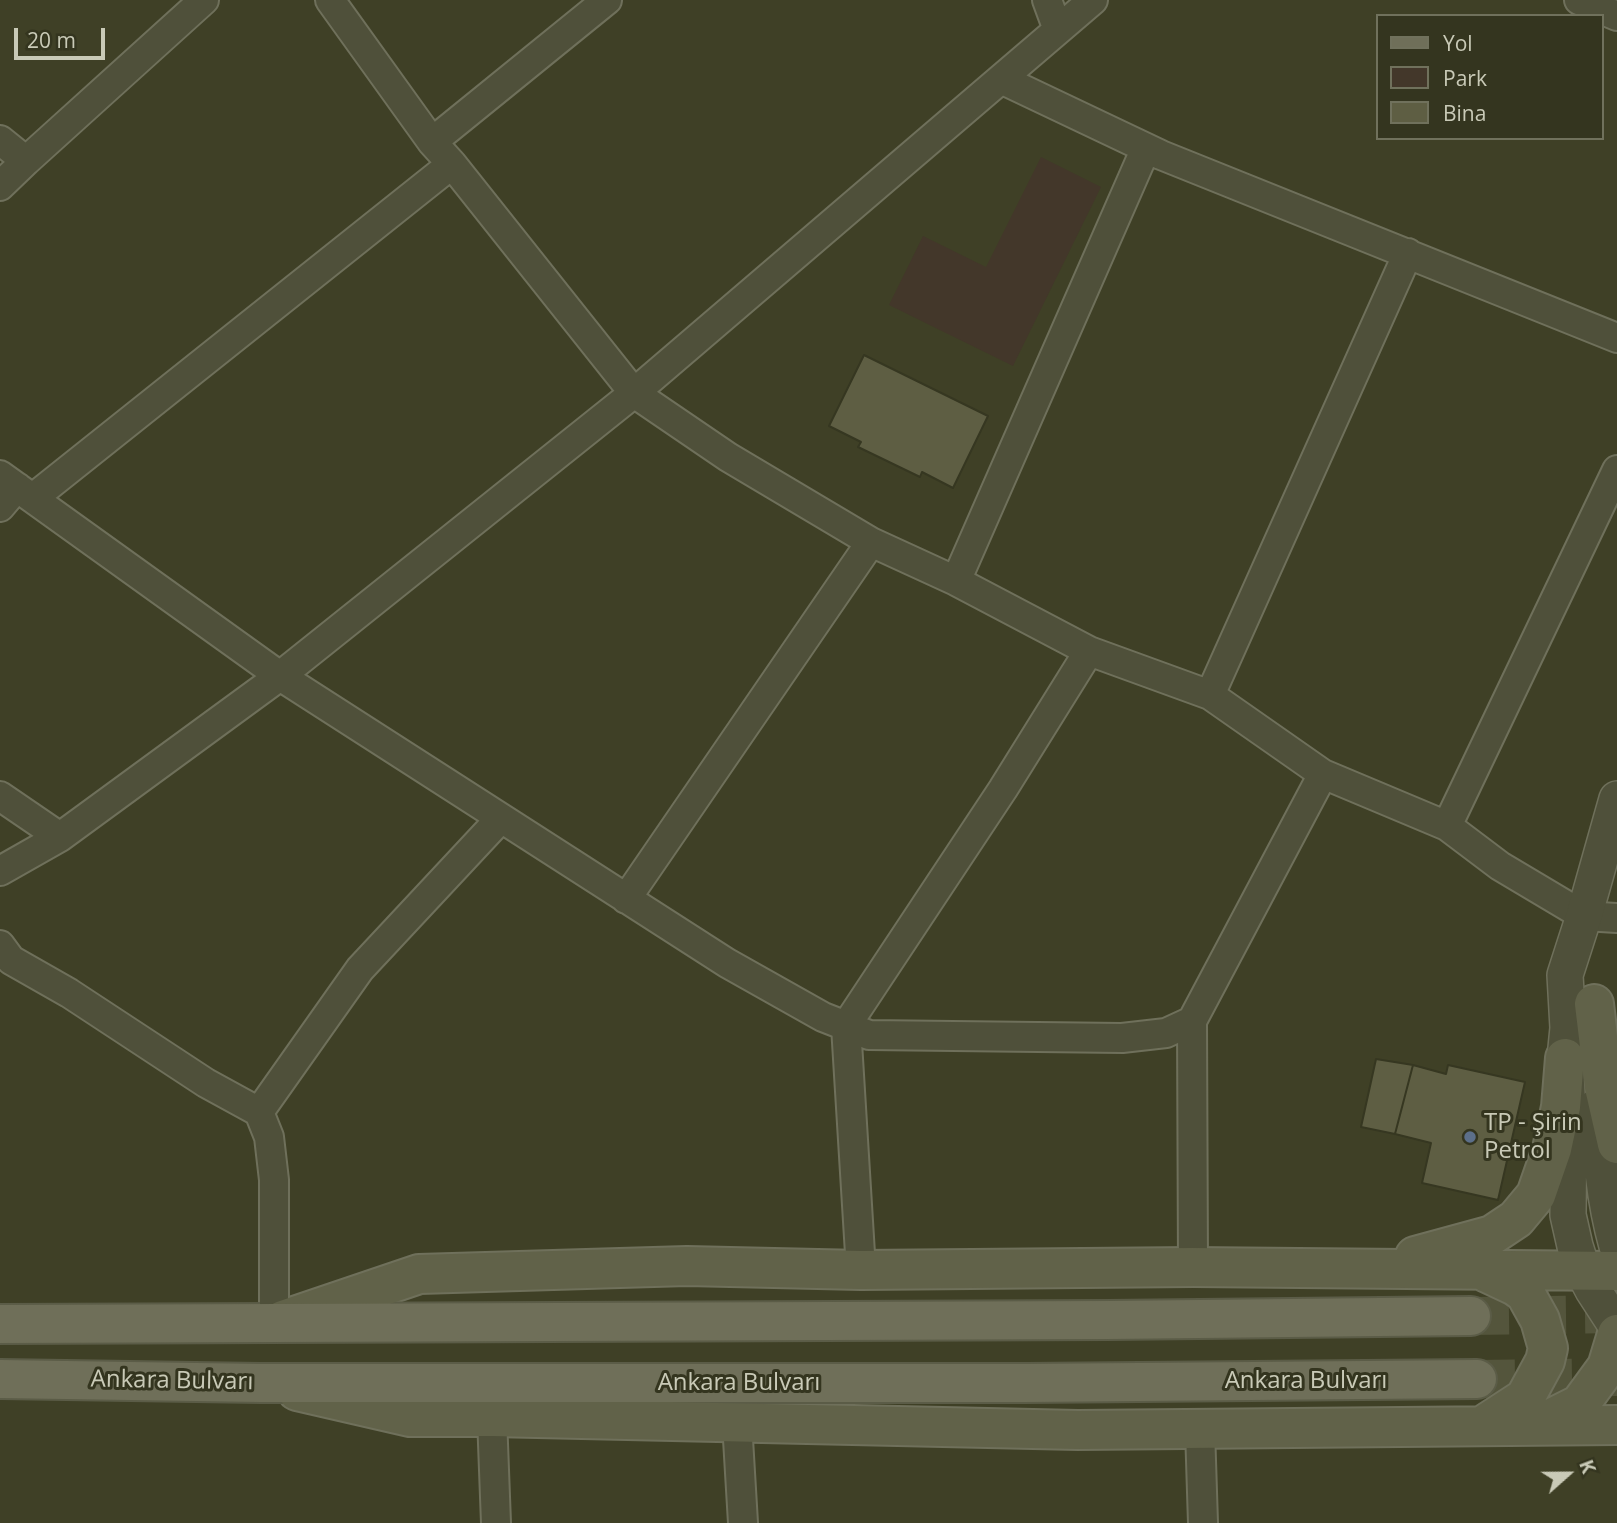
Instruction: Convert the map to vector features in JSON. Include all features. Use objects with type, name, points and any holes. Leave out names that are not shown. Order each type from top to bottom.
[{"type":"main road","points":[[1594,1004],[1604,1087],[1617,1144]]},
{"type":"main road","points":[[1368,1268],[1493,1235],[1516,1219],[1536,1195],[1552,1149],[1561,1107],[1566,1058]]},
{"type":"main road","points":[[274,1323],[419,1274],[687,1266],[860,1270],[1193,1267],[1600,1271]]},
{"type":"main road","points":[[1480,1270],[1525,1293],[1541,1320],[1548,1348],[1545,1361],[1525,1398],[1482,1426]]},
{"type":"main road","points":[[0,1324],[1471,1316]]},
{"type":"main road","points":[[1535,1426],[1580,1404],[1607,1367],[1617,1334]]},
{"type":"main road","name":"Ankara Bulvarı","points":[[0,1379],[260,1383],[1027,1383],[1477,1379]]},
{"type":"main road","points":[[260,1383],[410,1417],[1078,1430],[1617,1425]]},
{"type":"street","points":[[0,186],[204,0]]},
{"type":"street","points":[[330,0],[432,142],[634,393],[728,457],[871,542],[956,581],[1089,651],[1210,695],[1323,774],[1447,826],[1500,866],[1600,917]]},
{"type":"street","points":[[432,142],[607,0]]},
{"type":"street","points":[[1047,0],[1058,30]]},
{"type":"street","points":[[0,871],[60,838],[280,676],[634,393],[1093,0]]},
{"type":"street","points":[[1579,0],[1617,16]]},
{"type":"street","points":[[1001,79],[1146,148],[1617,338]]},
{"type":"street","points":[[0,140],[26,161]]},
{"type":"street","points":[[956,581],[1146,148]]},
{"type":"street","points":[[452,164],[12,492],[280,676],[727,963],[823,1017],[869,1035],[1122,1038],[1166,1033],[1192,1021]]},
{"type":"street","points":[[1210,695],[1408,253]]},
{"type":"street","points":[[1447,826],[1617,470]]},
{"type":"street","points":[[626,899],[871,542]]},
{"type":"street","points":[[860,1270],[846,1026],[1003,789],[1089,651]]},
{"type":"street","points":[[1193,1267],[1192,1021],[1323,774]]},
{"type":"street","points":[[0,796],[60,838]]},
{"type":"street","points":[[1617,799],[1600,917],[1594,1004],[1604,1185],[1617,1246]]},
{"type":"street","points":[[259,1112],[360,969],[501,818]]},
{"type":"street","points":[[1600,917],[1565,975],[1568,1028],[1568,1215],[1575,1246],[1600,1271],[1593,1290],[1617,1327]]},
{"type":"street","points":[[0,945],[11,960],[69,993],[206,1083],[259,1112],[269,1137],[274,1180],[274,1323]]},
{"type":"street","points":[[492,1417],[496,1523]]},
{"type":"street","points":[[737,1422],[743,1523]]},
{"type":"street","points":[[1200,1429],[1203,1523]]},
{"type":"green space","points":[[1041,157],[1101,187],[1013,366],[889,305],[923,236],[986,267]]},
{"type":"building","points":[[864,355],[988,416],[953,488],[922,472],[920,477],[858,447],[861,442],[829,426]]},
{"type":"building","points":[[1376,1059],[1413,1065],[1395,1134],[1361,1127]]},
{"type":"building","points":[[1413,1065],[1446,1074],[1448,1065],[1525,1082],[1498,1200],[1422,1183],[1431,1143],[1395,1134]]},
{"type":"tunnel","points":[[1471,1316],[1617,1314]]},
{"type":"tunnel","points":[[1477,1379],[1617,1377]]},
{"type":"place","name":"TP - Şirin Petrol","points":[[1470,1137]]}]
